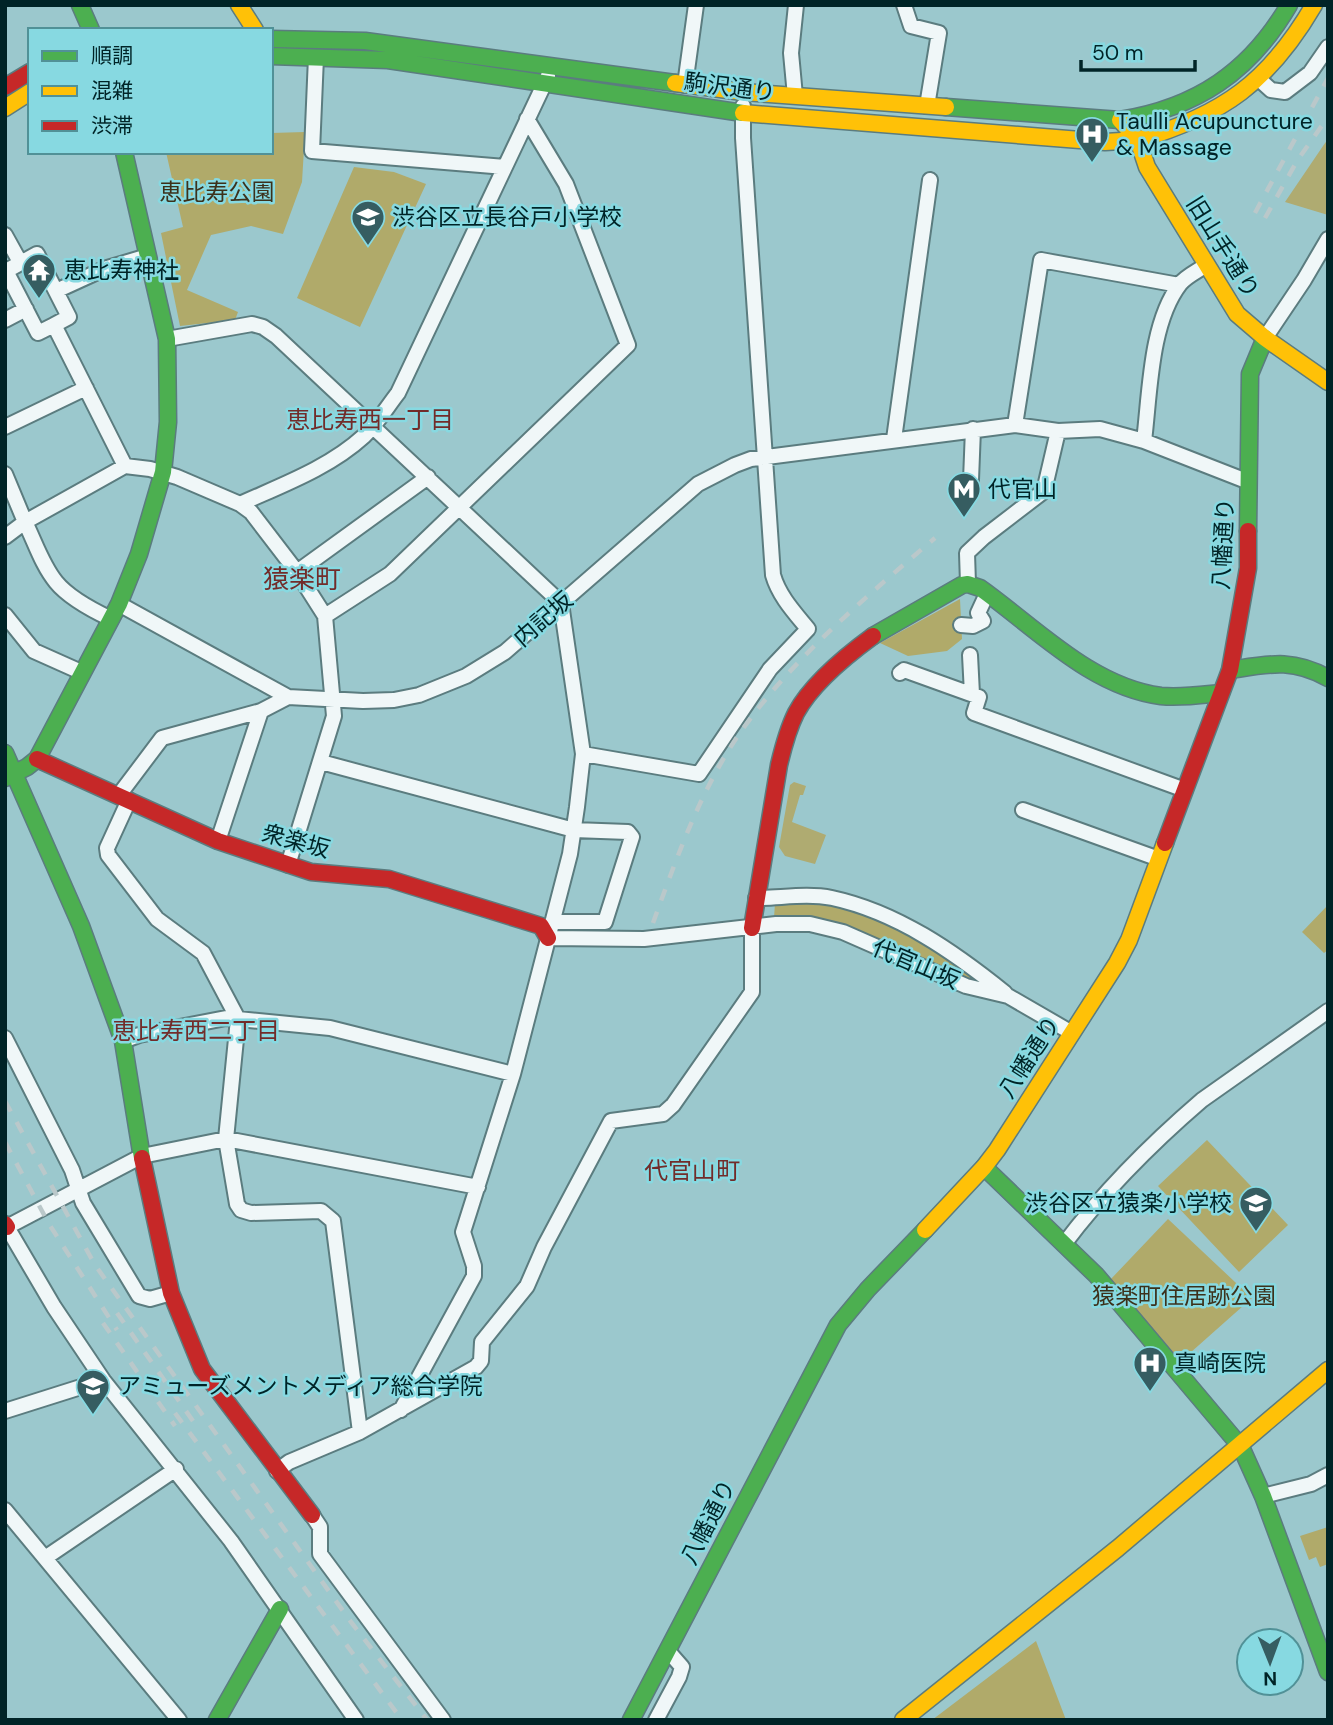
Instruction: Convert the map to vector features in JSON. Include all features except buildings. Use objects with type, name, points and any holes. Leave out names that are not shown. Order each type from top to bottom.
[{"type":"street","points":[[80,5],[90,28]]},
{"type":"street","points":[[239,5],[254,28]]},
{"type":"street","points":[[685,85],[696,5]]},
{"type":"street","points":[[795,96],[791,52],[796,5]]},
{"type":"street","points":[[904,5],[911,26],[939,33],[927,106]]},
{"type":"street","name":"駒沢通り","points":[[273,56],[388,60],[743,113],[1032,137],[1105,142],[1138,141],[1183,127],[1218,110],[1260,80],[1293,40],[1314,5]]},
{"type":"street","name":"駒沢通り","points":[[273,39],[365,41],[743,92],[1120,120],[1150,116],[1180,104],[1221,81],[1268,38],[1286,7]]},
{"type":"street","points":[[1260,80],[1271,90],[1286,92],[1310,73],[1328,47]]},
{"type":"street","points":[[316,57],[312,151],[505,167]]},
{"type":"street","points":[[240,504],[316,469],[345,452],[372,427],[398,393],[552,68]]},
{"type":"street","points":[[5,87],[28,73]]},
{"type":"street","points":[[583,754],[699,774],[770,669],[808,629],[776,586],[773,575],[743,92]]},
{"type":"street","points":[[5,108],[28,93]]},
{"type":"street","points":[[1138,141],[1150,116]]},
{"type":"street","points":[[325,616],[390,573],[628,345],[566,184],[527,119]]},
{"type":"street","name":"旧山手通り","points":[[1120,120],[1138,141],[1147,167],[1237,314],[1265,338],[1328,382]]},
{"type":"street","points":[[11,776],[37,758],[115,611],[139,554],[163,472],[168,422],[167,339],[124,154]]},
{"type":"street","points":[[894,439],[930,180]]},
{"type":"street","points":[[5,235],[20,262]]},
{"type":"street","points":[[1265,338],[1328,239]]},
{"type":"street","points":[[37,254],[69,317],[38,333],[6,271],[20,262],[37,254]]},
{"type":"street","points":[[56,291],[104,269],[148,256]]},
{"type":"street","points":[[1015,425],[1041,260],[1179,285]]},
{"type":"street","points":[[1144,440],[1160,327],[1179,285],[1206,265]]},
{"type":"street","points":[[5,320],[26,309]]},
{"type":"street","points":[[167,339],[252,324],[263,327],[276,336],[561,603],[583,754],[574,830],[513,1074],[463,1232],[474,1266],[474,1276],[401,1410]]},
{"type":"street","points":[[54,325],[125,466]]},
{"type":"street","name":"八幡通り","points":[[631,1720],[838,1325],[868,1289],[984,1167],[1123,952],[1230,670],[1247,580],[1250,374],[1265,338]]},
{"type":"street","points":[[5,426],[86,388]]},
{"type":"street","name":"内記坂","points":[[288,697],[394,700],[419,695],[476,671],[505,652],[698,484],[735,465],[764,457],[1015,425],[1058,432],[1100,429],[1144,440],[1249,482]]},
{"type":"street","points":[[968,491],[971,481],[973,429]]},
{"type":"street","points":[[968,584],[967,553],[1044,491],[1058,432]]},
{"type":"street","points":[[5,537],[25,522],[125,466],[163,472],[240,504],[251,512],[297,572],[325,616],[334,716],[288,865]]},
{"type":"street","points":[[5,474],[25,522],[55,581],[68,593],[115,611],[288,697]]},
{"type":"street","points":[[297,572],[428,477]]},
{"type":"street","points":[[278,1471],[289,1462],[360,1432],[476,1367],[481,1362],[482,1342],[527,1286],[544,1247],[611,1121],[663,1114],[673,1105],[752,992],[752,928],[783,747],[792,720],[804,701],[859,646],[943,595],[968,584],[980,588],[1062,650],[1113,680],[1152,694],[1166,696],[1221,693]]},
{"type":"street","points":[[961,625],[973,626],[983,621],[978,613],[984,600]]},
{"type":"street","points":[[5,615],[34,651],[81,672]]},
{"type":"street","points":[[970,655],[972,694]]},
{"type":"street","points":[[1230,670],[1293,663],[1310,667],[1328,678]]},
{"type":"street","points":[[900,673],[904,670],[979,697],[974,713],[1185,790]]},
{"type":"street","points":[[288,697],[261,711],[162,738],[124,797],[107,848],[108,855],[157,919],[203,953],[238,1018],[226,1139],[237,1204],[241,1210],[251,1213],[321,1211],[333,1221],[360,1432]]},
{"type":"street","points":[[218,841],[261,711]]},
{"type":"street","points":[[5,753],[11,776],[81,926],[123,1041],[142,1156],[171,1293],[202,1368],[312,1515],[320,1527],[320,1554],[443,1720]]},
{"type":"street","name":"衆楽坂","points":[[37,758],[218,841],[288,865],[324,874],[389,879],[550,930]]},
{"type":"street","points":[[321,762],[574,830],[628,832],[632,837],[605,922],[550,930]]},
{"type":"street","points":[[1023,810],[1159,859]]},
{"type":"street","points":[[757,898],[818,896],[881,913],[928,938],[977,970],[1008,996]]},
{"type":"street","name":"代官山坂","points":[[550,930],[634,940],[793,923],[827,927],[966,986],[1008,996],[1072,1032]]},
{"type":"street","points":[[1064,1244],[1117,1182],[1186,1114],[1328,1011]]},
{"type":"street","points":[[123,1041],[139,1035],[238,1018],[330,1028],[513,1074]]},
{"type":"street","points":[[5,1038],[72,1170],[83,1203],[139,1296],[150,1299],[171,1293]]},
{"type":"street","points":[[356,1720],[280,1609],[176,1469],[103,1380],[54,1307],[6,1227],[142,1156],[226,1139],[478,1187]]},
{"type":"street","points":[[984,1167],[1064,1244],[1121,1304],[1241,1447],[1263,1496],[1328,1672]]},
{"type":"street","points":[[903,1720],[1241,1447],[1328,1370]]},
{"type":"street","points":[[5,1411],[103,1380]]},
{"type":"street","points":[[45,1558],[176,1469]]},
{"type":"street","points":[[1263,1496],[1311,1484],[1328,1475]]},
{"type":"street","points":[[5,1510],[178,1720]]},
{"type":"street","points":[[216,1720],[280,1609]]},
{"type":"street","points":[[656,1720],[679,1678],[682,1667],[668,1651]]},
{"type":"green space","name":"恵比寿公園","points":[[305,132],[302,182],[283,234],[251,226],[211,235],[187,290],[238,312],[235,320],[180,326],[161,233],[183,227],[166,154],[273,154],[273,133]]},
{"type":"green space","points":[[354,167],[394,172],[426,184],[360,327],[297,298]]},
{"type":"green space","points":[[960,599],[962,639],[947,651],[908,656],[880,643]]},
{"type":"green space","points":[[808,901],[853,910],[875,918],[916,938],[974,975],[969,982],[823,920],[774,918],[775,903]]},
{"type":"green space","points":[[1328,905],[1328,950],[1324,953],[1302,932]]},
{"type":"green space","points":[[1207,1140],[1288,1225],[1239,1272],[1158,1186]]},
{"type":"green space","name":"猿楽町住居跡公園","points":[[1168,1219],[1252,1298],[1181,1361],[1110,1280]]},
{"type":"green space","points":[[1328,1527],[1328,1564],[1320,1567],[1316,1557],[1309,1560],[1300,1536]]},
{"type":"green space","points":[[1036,1641],[1066,1720],[932,1720]]},
{"type":"shaded area","points":[[1328,139],[1328,215],[1285,202],[1323,146]]},
{"type":"shaded area","points":[[794,782],[806,786],[803,795],[800,795],[792,822],[826,835],[815,864],[785,856],[779,847],[790,785]]},
{"type":"railway","points":[[1255,213],[1328,78]]},
{"type":"railway","points":[[1265,218],[1297,161],[1328,117]]},
{"type":"railway","points":[[653,923],[702,799],[742,730],[762,703],[808,652],[935,538]]},
{"type":"railway","points":[[5,1101],[95,1265],[351,1622],[427,1720]]},
{"type":"railway","points":[[5,1142],[49,1224],[117,1330]]},
{"type":"railway","points":[[117,1313],[193,1421]]},
{"type":"railway","points":[[103,1323],[175,1426]]},
{"type":"railway","points":[[175,1413],[402,1720]]},
{"type":"traffic: fast","points":[[80,5],[90,28]]},
{"type":"traffic: fast","points":[[1120,120],[1173,106],[1218,83],[1257,50],[1289,5]]},
{"type":"traffic: fast","points":[[273,39],[365,41],[675,83]]},
{"type":"traffic: fast","points":[[273,56],[388,60],[743,113]]},
{"type":"traffic: fast","points":[[946,107],[1120,120]]},
{"type":"traffic: fast","points":[[5,778],[37,759],[119,604],[139,554],[163,472],[168,422],[167,339],[124,154]]},
{"type":"traffic: fast","points":[[1248,531],[1250,374],[1265,338]]},
{"type":"traffic: fast","points":[[873,636],[968,584],[980,588],[1065,653],[1111,681],[1161,696],[1221,693]]},
{"type":"traffic: fast","points":[[1230,670],[1280,664],[1303,667],[1328,678]]},
{"type":"traffic: fast","points":[[5,753],[81,926],[123,1041],[142,1158]]},
{"type":"traffic: fast","points":[[984,1167],[1096,1275],[1241,1447],[1263,1496],[1328,1672]]},
{"type":"traffic: fast","points":[[631,1720],[838,1325],[868,1289],[925,1230]]},
{"type":"traffic: fast","points":[[217,1720],[280,1609]]},
{"type":"traffic: slow","points":[[239,5],[254,28]]},
{"type":"traffic: slow","points":[[1138,140],[1195,119],[1241,92],[1279,55],[1314,5]]},
{"type":"traffic: slow","points":[[675,83],[743,92],[946,107]]},
{"type":"traffic: slow","points":[[5,108],[28,93]]},
{"type":"traffic: slow","points":[[743,113],[1105,142],[1138,140]]},
{"type":"traffic: slow","points":[[1120,120],[1138,140],[1147,167],[1237,314],[1265,338],[1328,382]]},
{"type":"traffic: slow","points":[[925,1230],[997,1150],[1117,963],[1129,940],[1165,843]]},
{"type":"traffic: slow","points":[[903,1720],[1118,1548],[1328,1370]]},
{"type":"traffic: jam","points":[[5,87],[28,73]]},
{"type":"traffic: jam","points":[[1165,843],[1230,670],[1248,568],[1248,531]]},
{"type":"traffic: jam","points":[[752,928],[779,765],[793,719],[820,681],[873,636]]},
{"type":"traffic: jam","points":[[37,759],[218,841],[311,872],[389,879],[541,926],[548,938]]},
{"type":"traffic: jam","points":[[142,1158],[171,1293],[202,1369],[312,1515]]},
{"type":"place","name":"Taulli Acupuncture & Massage","points":[[1092,164]]},
{"type":"place","name":"渋谷区立長谷戸小学校","points":[[368,247]]},
{"type":"place","name":"恵比寿神社","points":[[39,300]]},
{"type":"place","name":"代官山","points":[[964,519]]},
{"type":"place","name":"渋谷区立猿楽小学校","points":[[1256,1233]]},
{"type":"place","name":"真崎医院","points":[[1150,1393]]},
{"type":"place","name":"アミューズメントメディア総合学院","points":[[93,1416]]},
{"type":"district","name":"恵比寿西一丁目","points":[[370,419]]},
{"type":"district","name":"猿楽町","points":[[302,579]]},
{"type":"district","name":"恵比寿西二丁目","points":[[196,1030]]},
{"type":"district","name":"代官山町","points":[[692,1170]]}]
